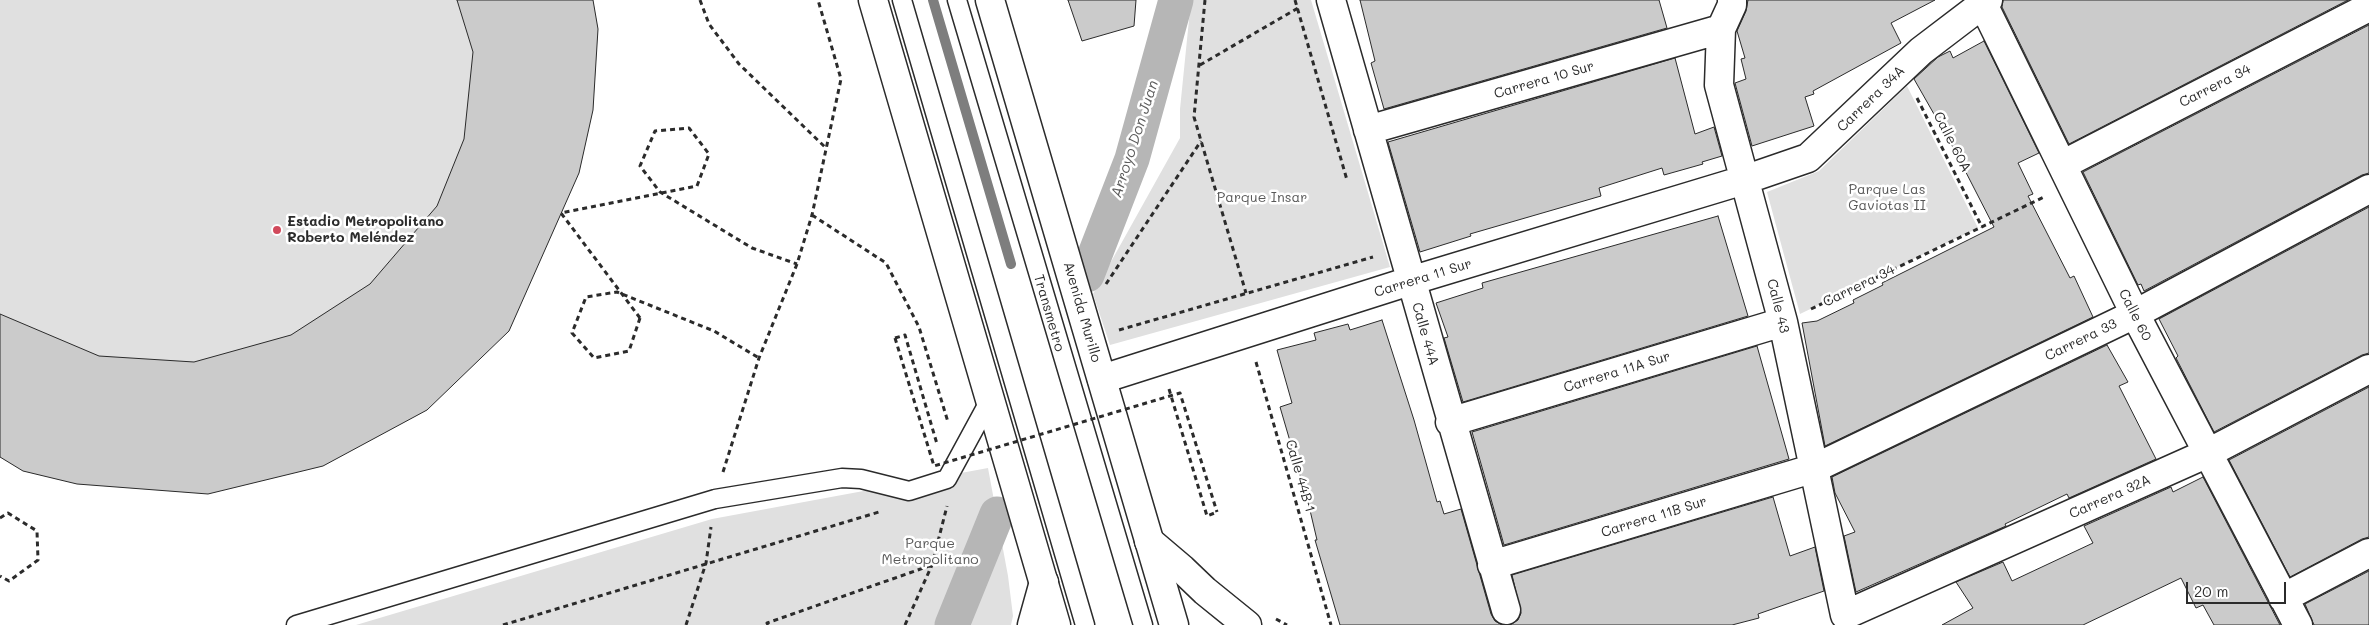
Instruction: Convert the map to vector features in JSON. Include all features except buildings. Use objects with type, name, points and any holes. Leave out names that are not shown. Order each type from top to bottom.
[{"type":"main road","points":[[873,0],[1056,625]]},
{"type":"main road","name":"Avenida Murillo","points":[[990,0],[1174,625]]},
{"type":"main road","name":"Calle 43","points":[[1732,0],[1732,5],[1721,29],[1719,85],[1783,322],[1845,615]]},
{"type":"main road","name":"Carrera 34A","points":[[1744,180],[1808,158],[1921,51],[1984,1]]},
{"type":"main road","name":"Calle 60","points":[[1984,1],[2066,175],[2135,314],[2298,625]]},
{"type":"main road","name":"Calle 44A","points":[[1318,2],[1368,130],[1450,422],[1506,610]]},
{"type":"main road","name":"Carrera 34","points":[[2066,175],[2369,7]]},
{"type":"main road","name":"Carrera 10 Sur","points":[[1368,130],[1721,29]]},
{"type":"main road","name":"Carrera 11 Sur","points":[[1102,379],[1410,281],[1744,180]]},
{"type":"main road","name":"Carrera 33","points":[[1815,468],[2135,314],[2369,189]]},
{"type":"main road","name":"Carrera 11A Sur","points":[[1450,422],[1783,322]]},
{"type":"main road","name":"Carrera 32A","points":[[1845,615],[2208,453],[2369,369]]},
{"type":"main road","name":"Carrera 11B Sur","points":[[1492,566],[1815,468]]},
{"type":"main road","points":[[1148,541],[1182,569],[1204,592],[1259,620]]},
{"type":"main road","points":[[2283,598],[2369,553]]},
{"type":"main road","points":[[1032,625],[1044,582]]},
{"type":"lane","points":[[902,0],[1085,625]]},
{"type":"lane","name":"Transmetro","points":[[958,0],[1143,625]]},
{"type":"lane","points":[[296,625],[715,500],[842,478],[861,479],[909,491],[947,480],[991,398]]},
{"type":"path","points":[[700,0],[709,24],[739,64],[826,148]]},
{"type":"path","points":[[686,625],[706,563],[715,500],[759,358],[797,264],[812,215],[841,79],[818,0]]},
{"type":"path","points":[[1205,0],[1194,117],[1246,293]]},
{"type":"path","points":[[1296,0],[1348,181]]},
{"type":"path","points":[[1200,66],[1298,8],[1318,2]]},
{"type":"path","name":"Calle 60A","points":[[1902,68],[1982,226]]},
{"type":"path","points":[[759,358],[714,331],[617,292],[586,297],[572,333],[594,358],[630,351],[640,318],[561,213],[697,186],[708,154],[688,128],[655,131],[640,166],[660,192],[752,248],[797,264]]},
{"type":"path","points":[[1087,328],[1201,141]]},
{"type":"path","name":"Carrera 34","points":[[1783,322],[1982,226],[2066,175]]},
{"type":"path","points":[[812,215],[886,263],[919,327],[949,426]]},
{"type":"path","points":[[1087,328],[1246,293],[1401,248]]},
{"type":"path","points":[[1370,257],[1380,291]]},
{"type":"path","name":"Calle 44B 1","points":[[1248,333],[1330,625]]},
{"type":"path","points":[[895,338],[934,466],[1180,393],[1217,512],[1207,516],[1167,382]]},
{"type":"path","points":[[1132,404],[1135,413]]},
{"type":"path","points":[[905,625],[932,565],[948,500]]},
{"type":"path","points":[[0,518],[8,513],[37,531],[38,560],[9,581],[0,576]]},
{"type":"path","points":[[768,625],[767,623],[932,565]]},
{"type":"path","points":[[1259,620],[1287,625]]},
{"type":"green space","name":"Estadio Metropolitano Roberto Meléndez","points":[[0,0],[593,0],[598,29],[593,110],[579,173],[509,331],[427,410],[323,466],[208,494],[77,484],[23,471],[0,457]]},
{"type":"green space","name":"Parque Insar","points":[[1191,0],[1311,0],[1390,267],[1110,345],[1093,294],[1180,138],[1180,109]]},
{"type":"green space","name":"Parque Las Gaviotas II","points":[[1907,86],[1978,228],[1800,314],[1767,192],[1819,171]]},
{"type":"green space","name":"Parque Metropolitano","points":[[988,468],[1008,576],[1013,616],[1011,625],[356,625],[712,519]]},
{"type":"waterway","points":[[933,0],[1011,264]]},
{"type":"waterway","name":"Arroyo Don Juan","points":[[1087,275],[1132,159],[1176,0]]},
{"type":"waterway","name":"Arroyo Don Juan","points":[[952,625],[997,514]]},
{"type":"place","name":"Estadio Metropolitano Roberto Meléndez","points":[[277,230]]}]
